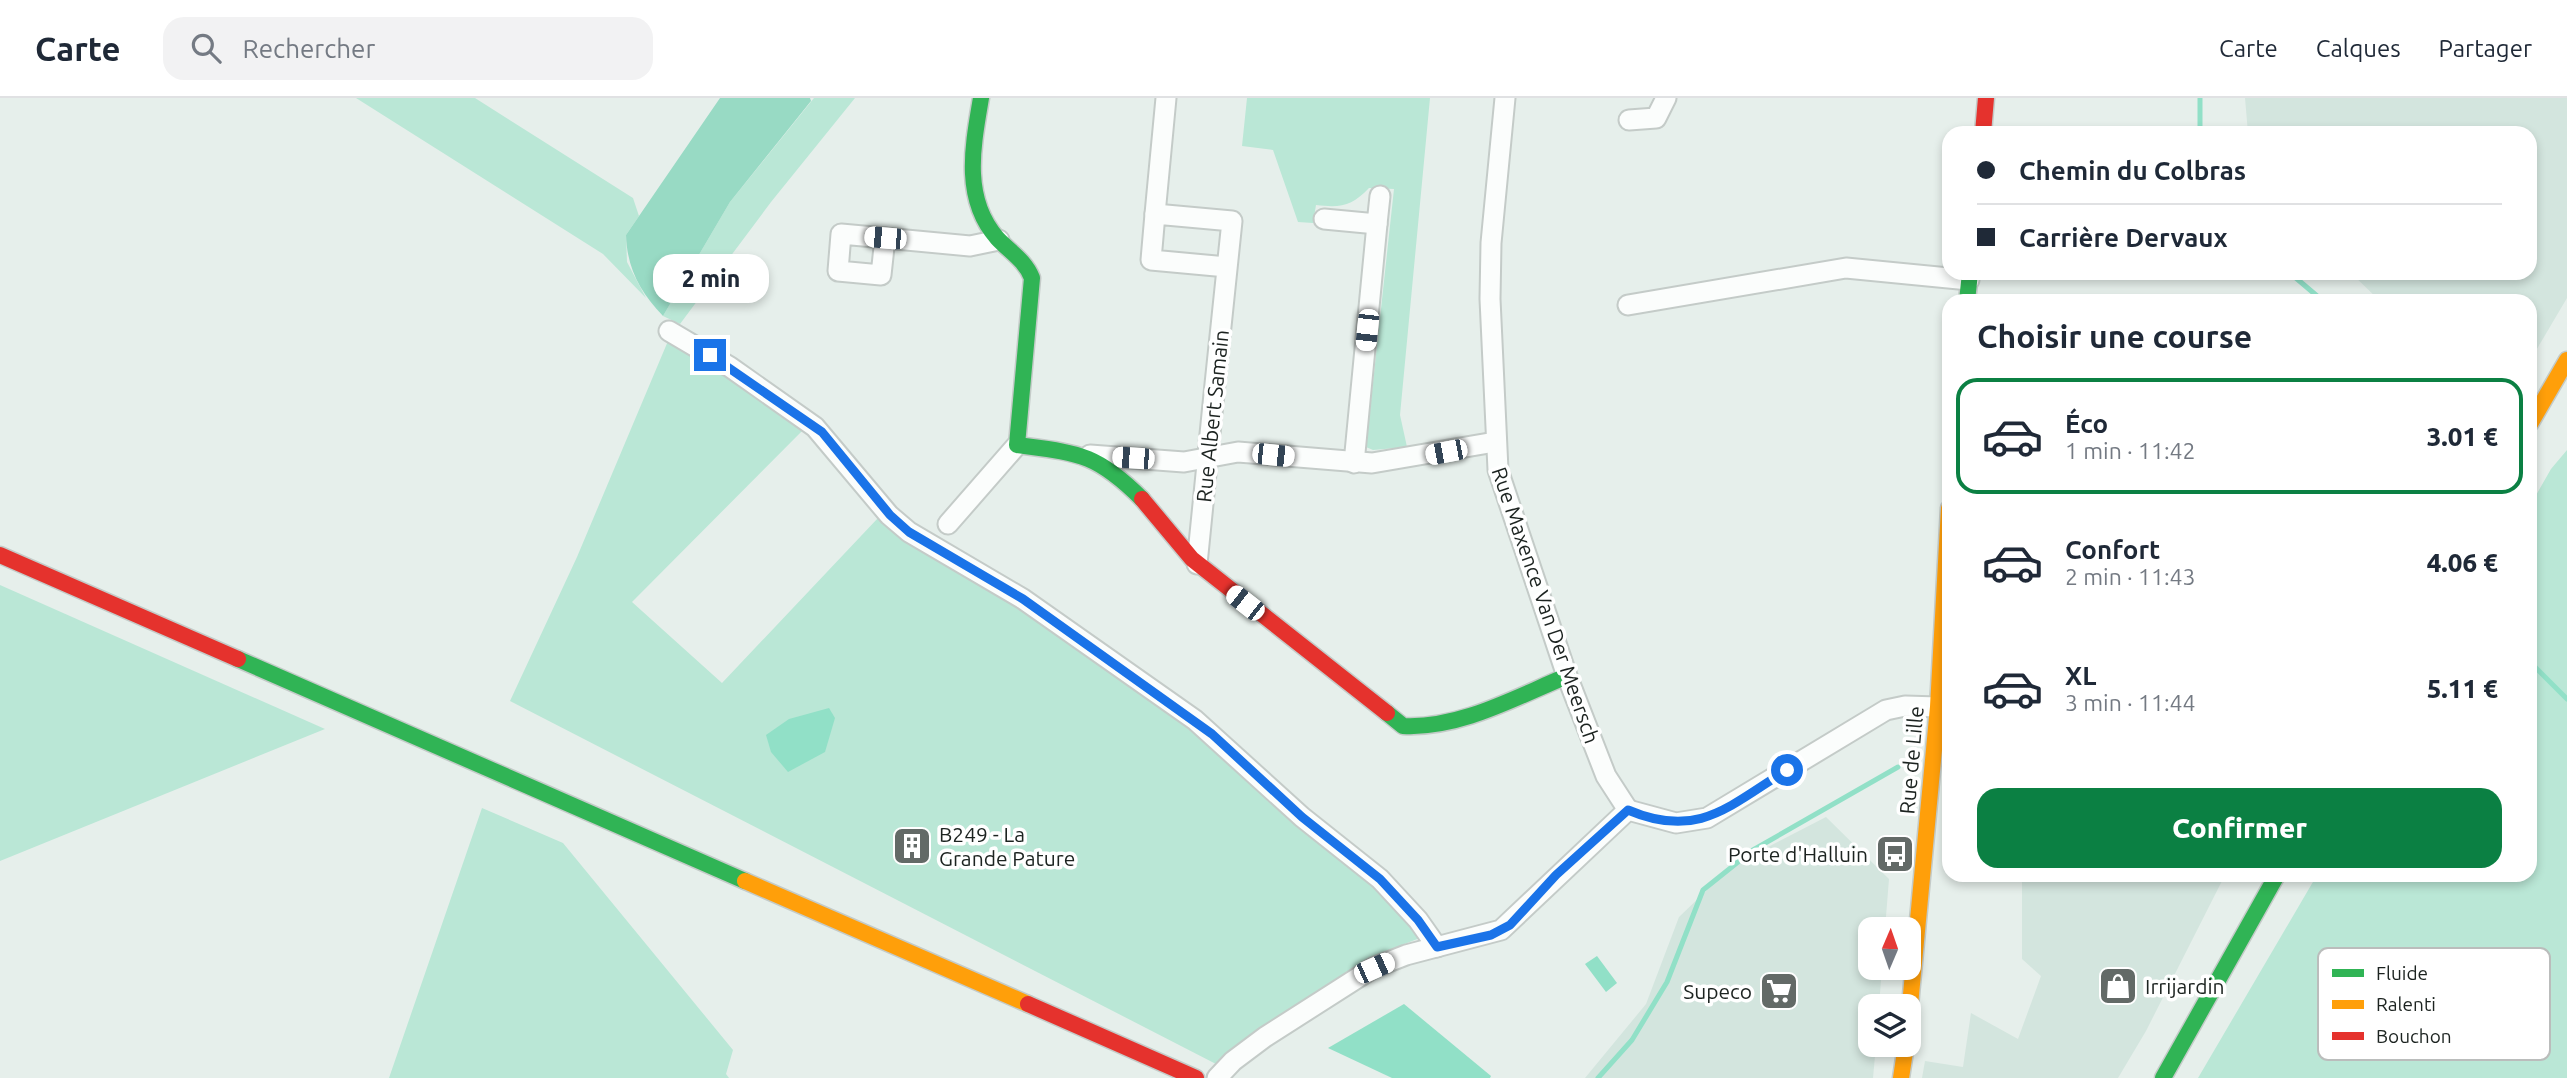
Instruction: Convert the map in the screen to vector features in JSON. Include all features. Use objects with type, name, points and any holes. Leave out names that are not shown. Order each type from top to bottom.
[{"type":"main road","points":[[981,98],[973,168],[974,196],[982,221],[1028,269],[1032,278],[1017,445],[1082,454],[1111,470],[1139,495],[1197,564],[1403,726],[1420,727],[1463,716],[1567,676]]},
{"type":"main road","points":[[1984,126],[1986,98]]},
{"type":"main road","points":[[2537,412],[2567,360]]},
{"type":"main road","points":[[0,555],[1196,1078]]},
{"type":"main road","name":"Rue de Lille","points":[[1910,994],[1930,706],[1942,581]]},
{"type":"main road","name":"Rue de Lille","points":[[1903,917],[1930,706]]},
{"type":"main road","points":[[2163,1078],[2273,882]]},
{"type":"main road","points":[[1896,1057],[1899,1078]]},
{"type":"main road","points":[[1899,1078],[1903,1057]]},
{"type":"street","points":[[1166,98],[1151,260],[1227,267]]},
{"type":"street","name":"Rue Maxence Van Der Meersch","points":[[1505,98],[1491,243],[1496,442],[1501,485],[1567,676],[1606,776],[1628,810]]},
{"type":"street","points":[[1629,120],[1656,118],[1666,98]]},
{"type":"street","points":[[1354,463],[1380,196]]},
{"type":"street","name":"Rue Albert Samain","points":[[1156,214],[1232,221],[1197,564]]},
{"type":"street","points":[[1324,219],[1377,224]]},
{"type":"street","points":[[885,238],[970,246],[999,240]]},
{"type":"street","points":[[1628,305],[1846,268],[1942,274]]},
{"type":"street","points":[[669,331],[730,367],[815,427],[890,515],[909,532],[1023,599],[1195,720],[1302,817],[1380,879],[1418,920],[1437,947]]},
{"type":"street","points":[[1082,454],[1184,462],[1238,452],[1354,463],[1396,461],[1496,442]]},
{"type":"street","points":[[948,524],[1017,445]]},
{"type":"street","points":[[1217,1078],[1233,1061],[1336,989],[1387,962],[1491,935],[1510,925],[1556,875],[1628,810],[1676,823],[1707,818],[1886,710],[1930,706]]},
{"type":"shaded area","points":[[356,98],[475,98],[633,198],[639,216],[626,235],[627,262],[646,298],[603,254]]},
{"type":"shaded area","points":[[720,98],[810,98],[811,101],[730,202],[663,316],[636,279],[629,258],[626,235]]},
{"type":"shaded area","points":[[814,98],[855,98],[771,202],[680,324],[663,316],[730,202]]},
{"type":"shaded area","points":[[1247,98],[1430,98],[1400,415],[1407,447],[1373,450],[1366,447],[1394,189],[1369,188],[1357,199],[1346,204],[1316,205],[1313,223],[1298,222],[1273,150],[1242,146]]},
{"type":"shaded area","points":[[2245,98],[2567,98],[2567,298],[2537,349],[2537,294],[2373,294],[2358,280],[2537,280],[2537,126],[2247,126]]},
{"type":"shaded area","points":[[668,341],[715,363],[806,427],[632,602],[722,683],[878,518],[1066,639],[1188,727],[1359,871],[1420,938],[1368,958],[1283,1013],[1216,1064],[510,701],[577,557]]},
{"type":"shaded area","points":[[2567,450],[2567,1078],[2198,1078],[2313,882],[2537,882],[2537,494],[2551,469]]},
{"type":"shaded area","points":[[0,585],[325,729],[0,861]]},
{"type":"shaded area","points":[[829,708],[835,718],[825,752],[788,772],[771,752],[766,735],[789,719]]},
{"type":"shaded area","points":[[482,808],[563,843],[733,1050],[726,1074],[729,1078],[389,1078]]},
{"type":"shaded area","points":[[1826,817],[1889,879],[1886,917],[1858,917],[1858,980],[1881,980],[1880,994],[1858,994],[1858,1057],[1875,1057],[1873,1078],[1585,1078],[1646,1004],[1679,917],[1733,865]]},
{"type":"shaded area","points":[[2022,882],[2221,882],[2146,1031],[2118,1078],[1922,1078],[1925,1061],[1963,1067],[1971,1013],[2018,1039],[2041,976],[2022,959]]},
{"type":"shaded area","points":[[1597,956],[1617,983],[1606,992],[1585,964]]},
{"type":"shaded area","points":[[1404,1004],[1491,1076],[1490,1078],[1392,1078],[1328,1048]]},
{"type":"waterway","points":[[2200,98],[2200,126]]},
{"type":"waterway","points":[[2298,280],[2315,294]]},
{"type":"waterway","points":[[2537,669],[2567,699]]},
{"type":"waterway","points":[[1598,1078],[1632,1040],[1667,982],[1703,890],[1753,850],[1898,767]]},
{"type":"traffic: fast","points":[[981,98],[973,152],[974,189],[986,222],[997,238],[1021,261],[1032,278],[1017,445],[1056,450],[1085,458],[1112,472],[1142,499]]},
{"type":"traffic: fast","points":[[1968,294],[1969,280]]},
{"type":"traffic: fast","points":[[238,659],[745,881]]},
{"type":"traffic: fast","points":[[1387,713],[1403,726],[1446,722],[1487,710],[1567,676]]},
{"type":"traffic: fast","points":[[2163,1078],[2273,882]]},
{"type":"traffic: slow","points":[[2537,412],[2567,360]]},
{"type":"traffic: slow","points":[[1911,994],[1938,707],[1942,635]]},
{"type":"traffic: slow","points":[[745,881],[1028,1004]]},
{"type":"traffic: slow","points":[[1901,1078],[1904,1057]]},
{"type":"traffic: jam","points":[[1984,126],[1986,98]]},
{"type":"traffic: jam","points":[[1142,499],[1192,559],[1387,713]]},
{"type":"traffic: jam","points":[[0,555],[238,659]]},
{"type":"traffic: jam","points":[[1028,1004],[1196,1078]]},
{"type":"place","name":"B249 - La Grande Pature","points":[[912,846]]},
{"type":"place","name":"Porte d'Halluin","points":[[1895,854]]},
{"type":"place","name":"Irrijardin","points":[[2118,986]]},
{"type":"place","name":"Supeco","points":[[1779,991]]},
{"type":"route","points":[[710,355],[822,432],[890,515],[909,532],[1023,599],[1195,720],[1302,817],[1380,879],[1418,920],[1437,947],[1491,935],[1510,925],[1556,875],[1628,810],[1658,820],[1693,822],[1722,810],[1787,770]]}]
